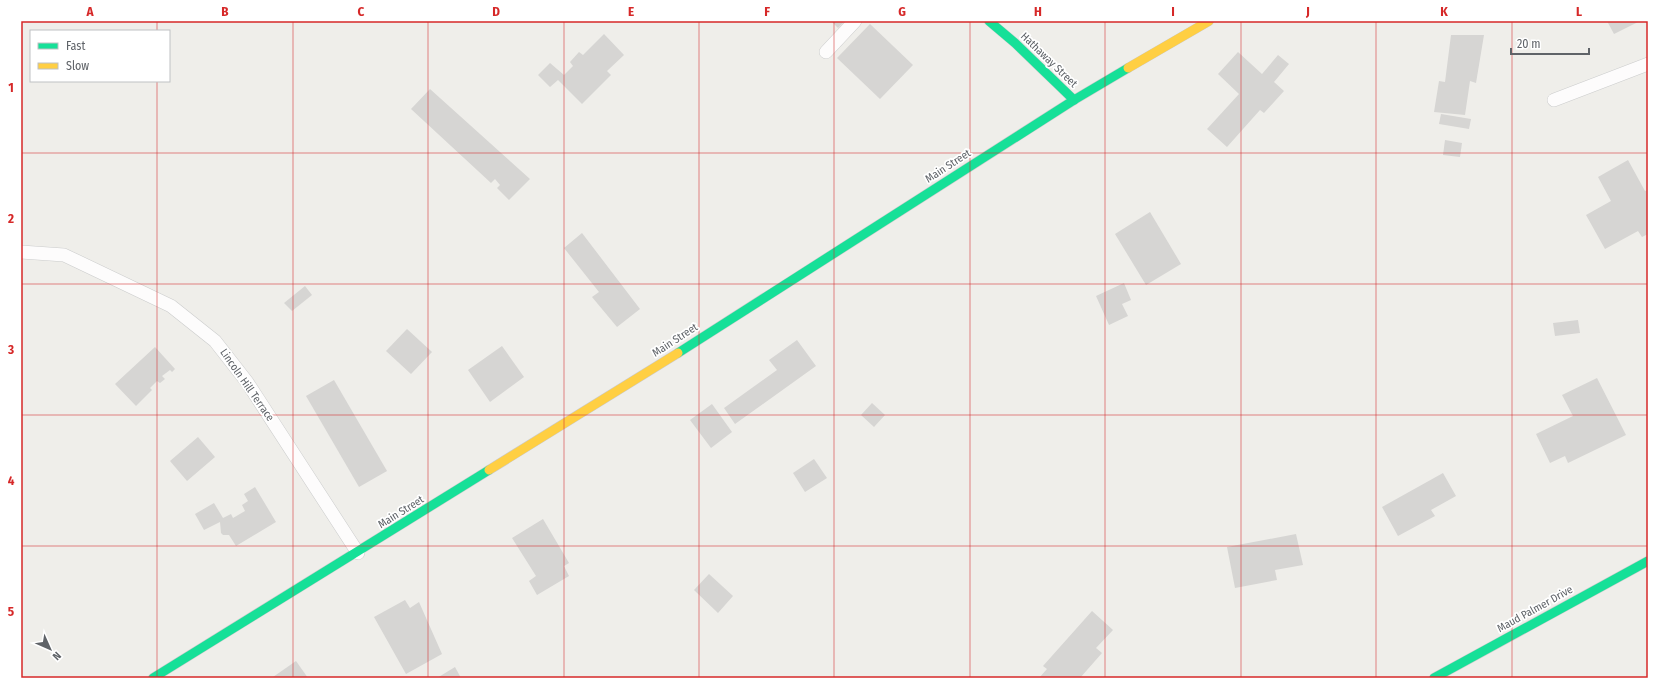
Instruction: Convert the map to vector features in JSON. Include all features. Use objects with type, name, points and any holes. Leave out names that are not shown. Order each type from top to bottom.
[{"type":"main road","name":"Hathaway Street","points":[[989,21],[1016,43],[1074,100]]},
{"type":"main road","name":"Main Street","points":[[153,678],[358,553],[624,387],[1074,100],[1209,21]]},
{"type":"main road","name":"Maud Palmer Drive","points":[[1434,678],[1648,561]]},
{"type":"lane","points":[[826,52],[855,21]]},
{"type":"lane","points":[[1554,100],[1648,64]]},
{"type":"lane","name":"Lincoln Hill Terrace","points":[[21,252],[64,255],[171,306],[215,342],[247,382],[358,553]]},
{"type":"building","points":[[831,21],[845,21],[838,28]]},
{"type":"building","points":[[1607,21],[1640,21],[1614,34]]},
{"type":"building","points":[[870,24],[913,65],[880,99],[837,58]]},
{"type":"building","points":[[604,34],[624,55],[607,71],[611,75],[582,104],[558,80],[550,87],[538,75],[550,63],[564,75],[573,66],[570,62],[579,52],[583,55]]},
{"type":"building","points":[[1451,35],[1484,35],[1476,83],[1470,81],[1465,115],[1434,112],[1439,81],[1445,82]]},
{"type":"building","points":[[1238,52],[1262,74],[1278,55],[1289,64],[1274,82],[1284,91],[1264,113],[1260,110],[1227,147],[1207,129],[1239,94],[1218,74]]},
{"type":"building","points":[[430,89],[530,179],[509,200],[497,188],[500,185],[495,179],[491,183],[411,109]]},
{"type":"building","points":[[1441,114],[1471,119],[1469,129],[1439,124]]},
{"type":"building","points":[[1445,140],[1462,143],[1460,157],[1443,155]]},
{"type":"building","points":[[1628,160],[1645,191],[1648,190],[1648,234],[1642,237],[1638,231],[1605,249],[1586,215],[1611,201],[1598,177]]},
{"type":"building","points":[[1150,212],[1181,264],[1146,285],[1115,234]]},
{"type":"building","points":[[582,233],[640,309],[617,327],[592,297],[599,292],[564,248]]},
{"type":"building","points":[[1124,283],[1131,300],[1122,304],[1128,316],[1109,325],[1096,296]]},
{"type":"building","points":[[305,286],[312,295],[292,311],[284,303]]},
{"type":"building","points":[[1578,320],[1580,333],[1555,336],[1553,323]]},
{"type":"building","points":[[407,329],[432,352],[411,374],[386,351]]},
{"type":"building","points":[[797,340],[816,366],[735,424],[724,408],[777,370],[769,360]]},
{"type":"building","points":[[502,346],[524,377],[490,402],[468,370]]},
{"type":"building","points":[[155,347],[175,369],[172,372],[170,370],[162,376],[165,379],[160,383],[157,381],[150,388],[152,390],[136,406],[115,384]]},
{"type":"building","points":[[1597,378],[1626,435],[1568,463],[1565,456],[1550,463],[1536,434],[1573,416],[1562,395]]},
{"type":"building","points":[[334,380],[387,471],[359,487],[306,396]]},
{"type":"building","points":[[872,403],[885,415],[874,427],[861,415]]},
{"type":"building","points":[[712,404],[732,432],[711,448],[690,420]]},
{"type":"building","points":[[198,437],[215,457],[187,481],[170,461]]},
{"type":"building","points":[[814,459],[827,478],[805,492],[793,473]]},
{"type":"building","points":[[1443,473],[1456,496],[1431,510],[1435,516],[1398,536],[1382,507]]},
{"type":"building","points":[[255,487],[276,522],[236,546],[229,535],[223,535],[221,533],[220,522],[204,530],[195,514],[214,503],[223,518],[231,514],[233,518],[245,511],[242,505],[248,501],[244,494]]},
{"type":"building","points":[[543,519],[569,563],[564,566],[569,576],[537,595],[529,581],[536,576],[512,538]]},
{"type":"building","points":[[1296,534],[1303,565],[1275,570],[1277,580],[1235,588],[1227,547]]},
{"type":"building","points":[[709,574],[733,596],[718,613],[694,590]]},
{"type":"building","points":[[405,600],[410,608],[419,602],[442,654],[406,674],[374,617]]},
{"type":"building","points":[[1092,611],[1113,630],[1096,648],[1102,653],[1080,678],[1039,678],[1047,669],[1043,666]]},
{"type":"building","points":[[296,661],[308,678],[273,677]]},
{"type":"building","points":[[455,667],[461,678],[437,678]]},
{"type":"traffic: fast","points":[[989,21],[1015,43],[1074,100]]},
{"type":"traffic: fast","points":[[678,353],[1074,100],[1128,68]]},
{"type":"traffic: fast","points":[[153,678],[489,470]]},
{"type":"traffic: fast","points":[[1434,678],[1648,561]]},
{"type":"traffic: slow","points":[[1128,68],[1209,21]]},
{"type":"traffic: slow","points":[[489,470],[678,353]]}]
